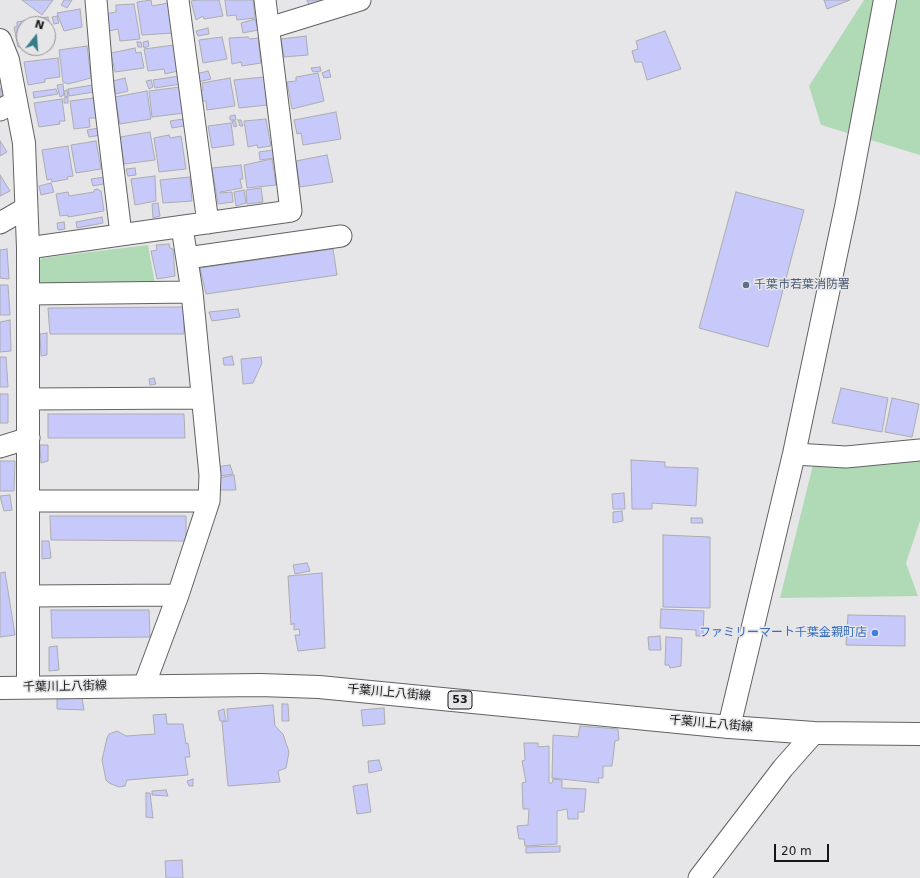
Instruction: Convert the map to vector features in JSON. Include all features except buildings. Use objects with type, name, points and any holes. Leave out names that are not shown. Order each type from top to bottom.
[{"type":"street","points":[[96,0],[103,86],[121,234]]},
{"type":"street","points":[[178,0],[208,223]]},
{"type":"street","points":[[28,248],[291,211],[265,0]]},
{"type":"street","points":[[269,28],[360,0]]},
{"type":"street","points":[[729,727],[794,454],[846,207],[885,0]]},
{"type":"street","points":[[0,40],[8,60],[8,105],[24,143],[28,248],[28,687]]},
{"type":"street","points":[[0,223],[26,208]]},
{"type":"street","points":[[144,686],[178,595],[209,501],[210,475],[201,398],[192,292],[182,227]]},
{"type":"street","points":[[187,258],[342,236]]},
{"type":"street","points":[[28,294],[192,292]]},
{"type":"street","points":[[28,399],[201,398]]},
{"type":"street","points":[[0,447],[29,438]]},
{"type":"street","points":[[794,454],[846,458],[920,450]]},
{"type":"street","points":[[28,501],[209,501]]},
{"type":"street","points":[[29,596],[178,595]]},
{"type":"street","name":"千葉川上八街線","points":[[0,688],[260,685],[319,687],[729,727],[814,733],[920,734]]},
{"type":"street","points":[[699,878],[783,768],[814,733]]},
{"type":"green space","points":[[864,0],[920,0],[920,155],[821,125],[809,86]]},
{"type":"green space","points":[[148,245],[156,289],[38,284],[38,262],[42,258]]},
{"type":"green space","points":[[920,457],[920,521],[906,563],[918,596],[780,598],[813,465]]},
{"type":"place","name":"千葉市若葉消防署","points":[[746,285]]},
{"type":"place","name":"ファミリーマート千葉金親町店","points":[[875,633]]}]
